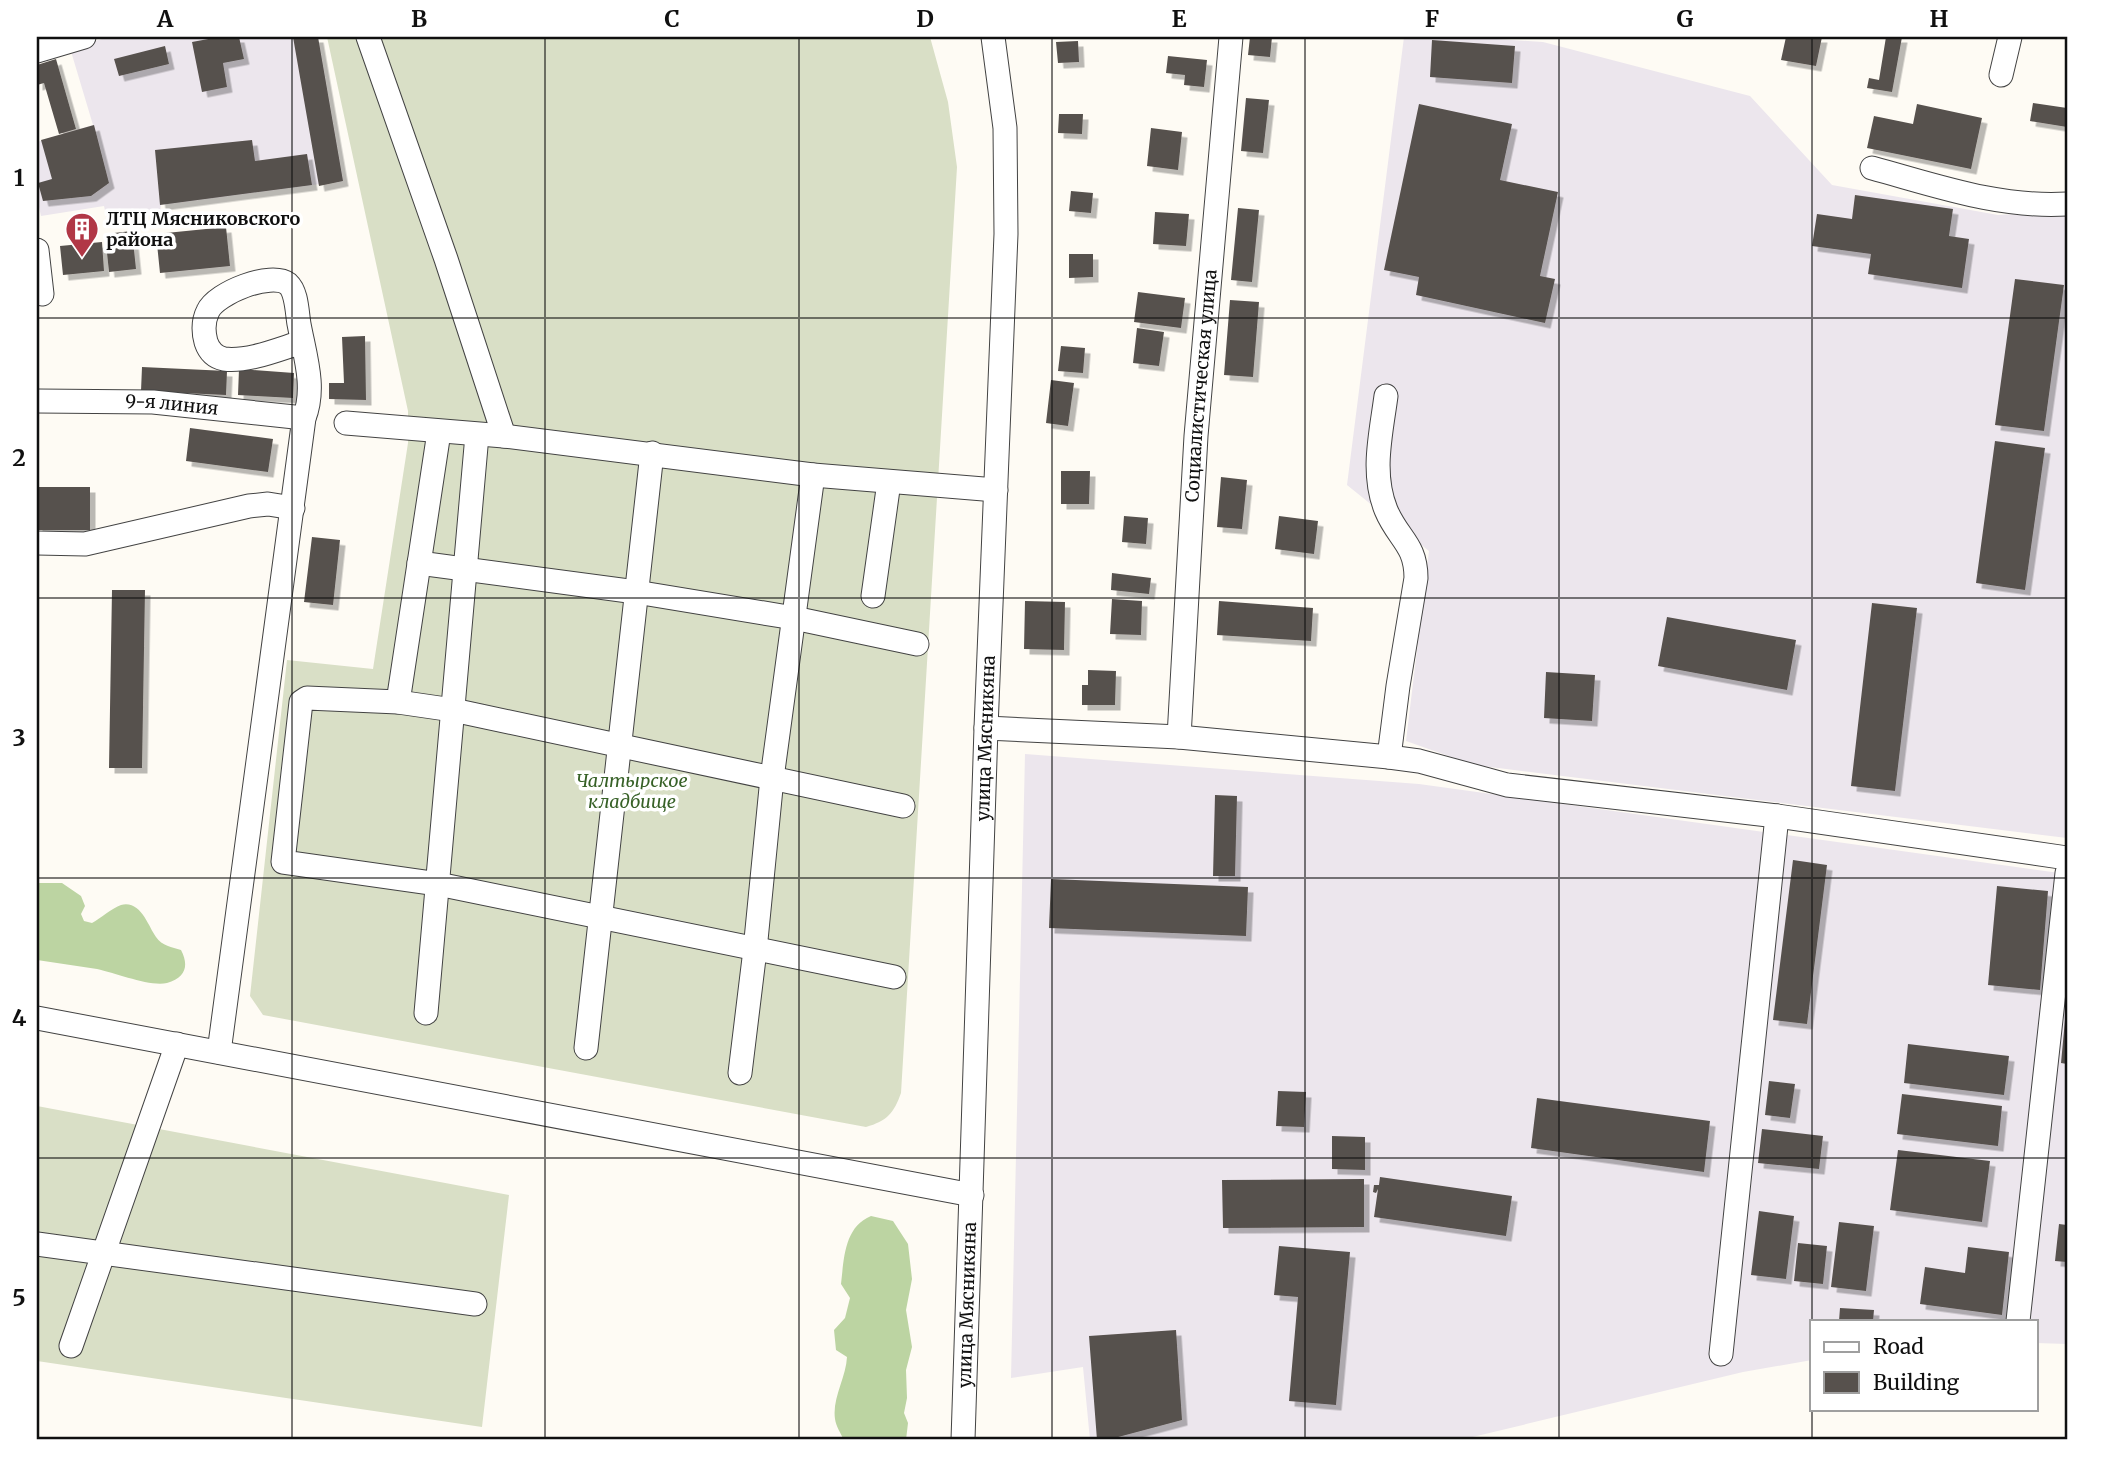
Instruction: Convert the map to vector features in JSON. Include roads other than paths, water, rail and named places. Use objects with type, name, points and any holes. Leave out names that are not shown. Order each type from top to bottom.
[{"type":"street","points":[[37,51],[84,37]]},
{"type":"street","points":[[368,37],[446,259],[504,436]]},
{"type":"street","name":"улица Мясникяна","points":[[963,1440],[1007,182],[1005,128],[993,37]]},
{"type":"street","name":"Социалистическая улица","points":[[1179,737],[1196,436],[1231,37]]},
{"type":"street","points":[[2001,75],[2010,37]]},
{"type":"street","points":[[1872,168],[1987,200],[2016,205],[2067,204]]},
{"type":"street","points":[[37,250],[42,294]]},
{"type":"street","points":[[219,1052],[304,418],[310,403],[311,389],[293,290],[286,282],[261,280],[220,297],[209,309],[204,325],[207,345],[214,356],[225,359],[243,358],[302,342]]},
{"type":"street","points":[[1386,396],[1377,468],[1380,492],[1394,527],[1412,549],[1416,563],[1389,757]]},
{"type":"street","name":"9-я линия","points":[[37,401],[153,402],[304,418]]},
{"type":"street","points":[[346,422],[504,436],[813,475],[996,491]]},
{"type":"street","points":[[398,702],[439,432]]},
{"type":"street","points":[[426,1013],[477,435]]},
{"type":"street","points":[[586,1048],[652,453]]},
{"type":"street","points":[[740,1073],[772,778],[813,475]]},
{"type":"street","points":[[873,596],[889,482]]},
{"type":"street","points":[[37,543],[85,544],[249,506],[268,504],[293,508]]},
{"type":"street","points":[[419,563],[636,592],[794,618],[917,644]]},
{"type":"street","points":[[894,977],[438,884],[283,862],[301,702],[307,698],[398,702],[453,710],[903,806]]},
{"type":"street","points":[[986,728],[1179,737],[1389,757],[1419,761],[1507,785],[1777,816],[2067,858]]},
{"type":"street","points":[[1721,1354],[1777,816]]},
{"type":"street","points":[[2018,1320],[2067,873]]},
{"type":"street","points":[[37,1018],[972,1195]]},
{"type":"street","points":[[71,1346],[177,1044]]},
{"type":"street","points":[[37,1244],[475,1304]]},
{"type":"place","name":"ЛТЦ Мясниковского района","points":[[82,259]]},
{"type":"park label","name":"Чалтырское кладбище","points":[[632,791]]}]
